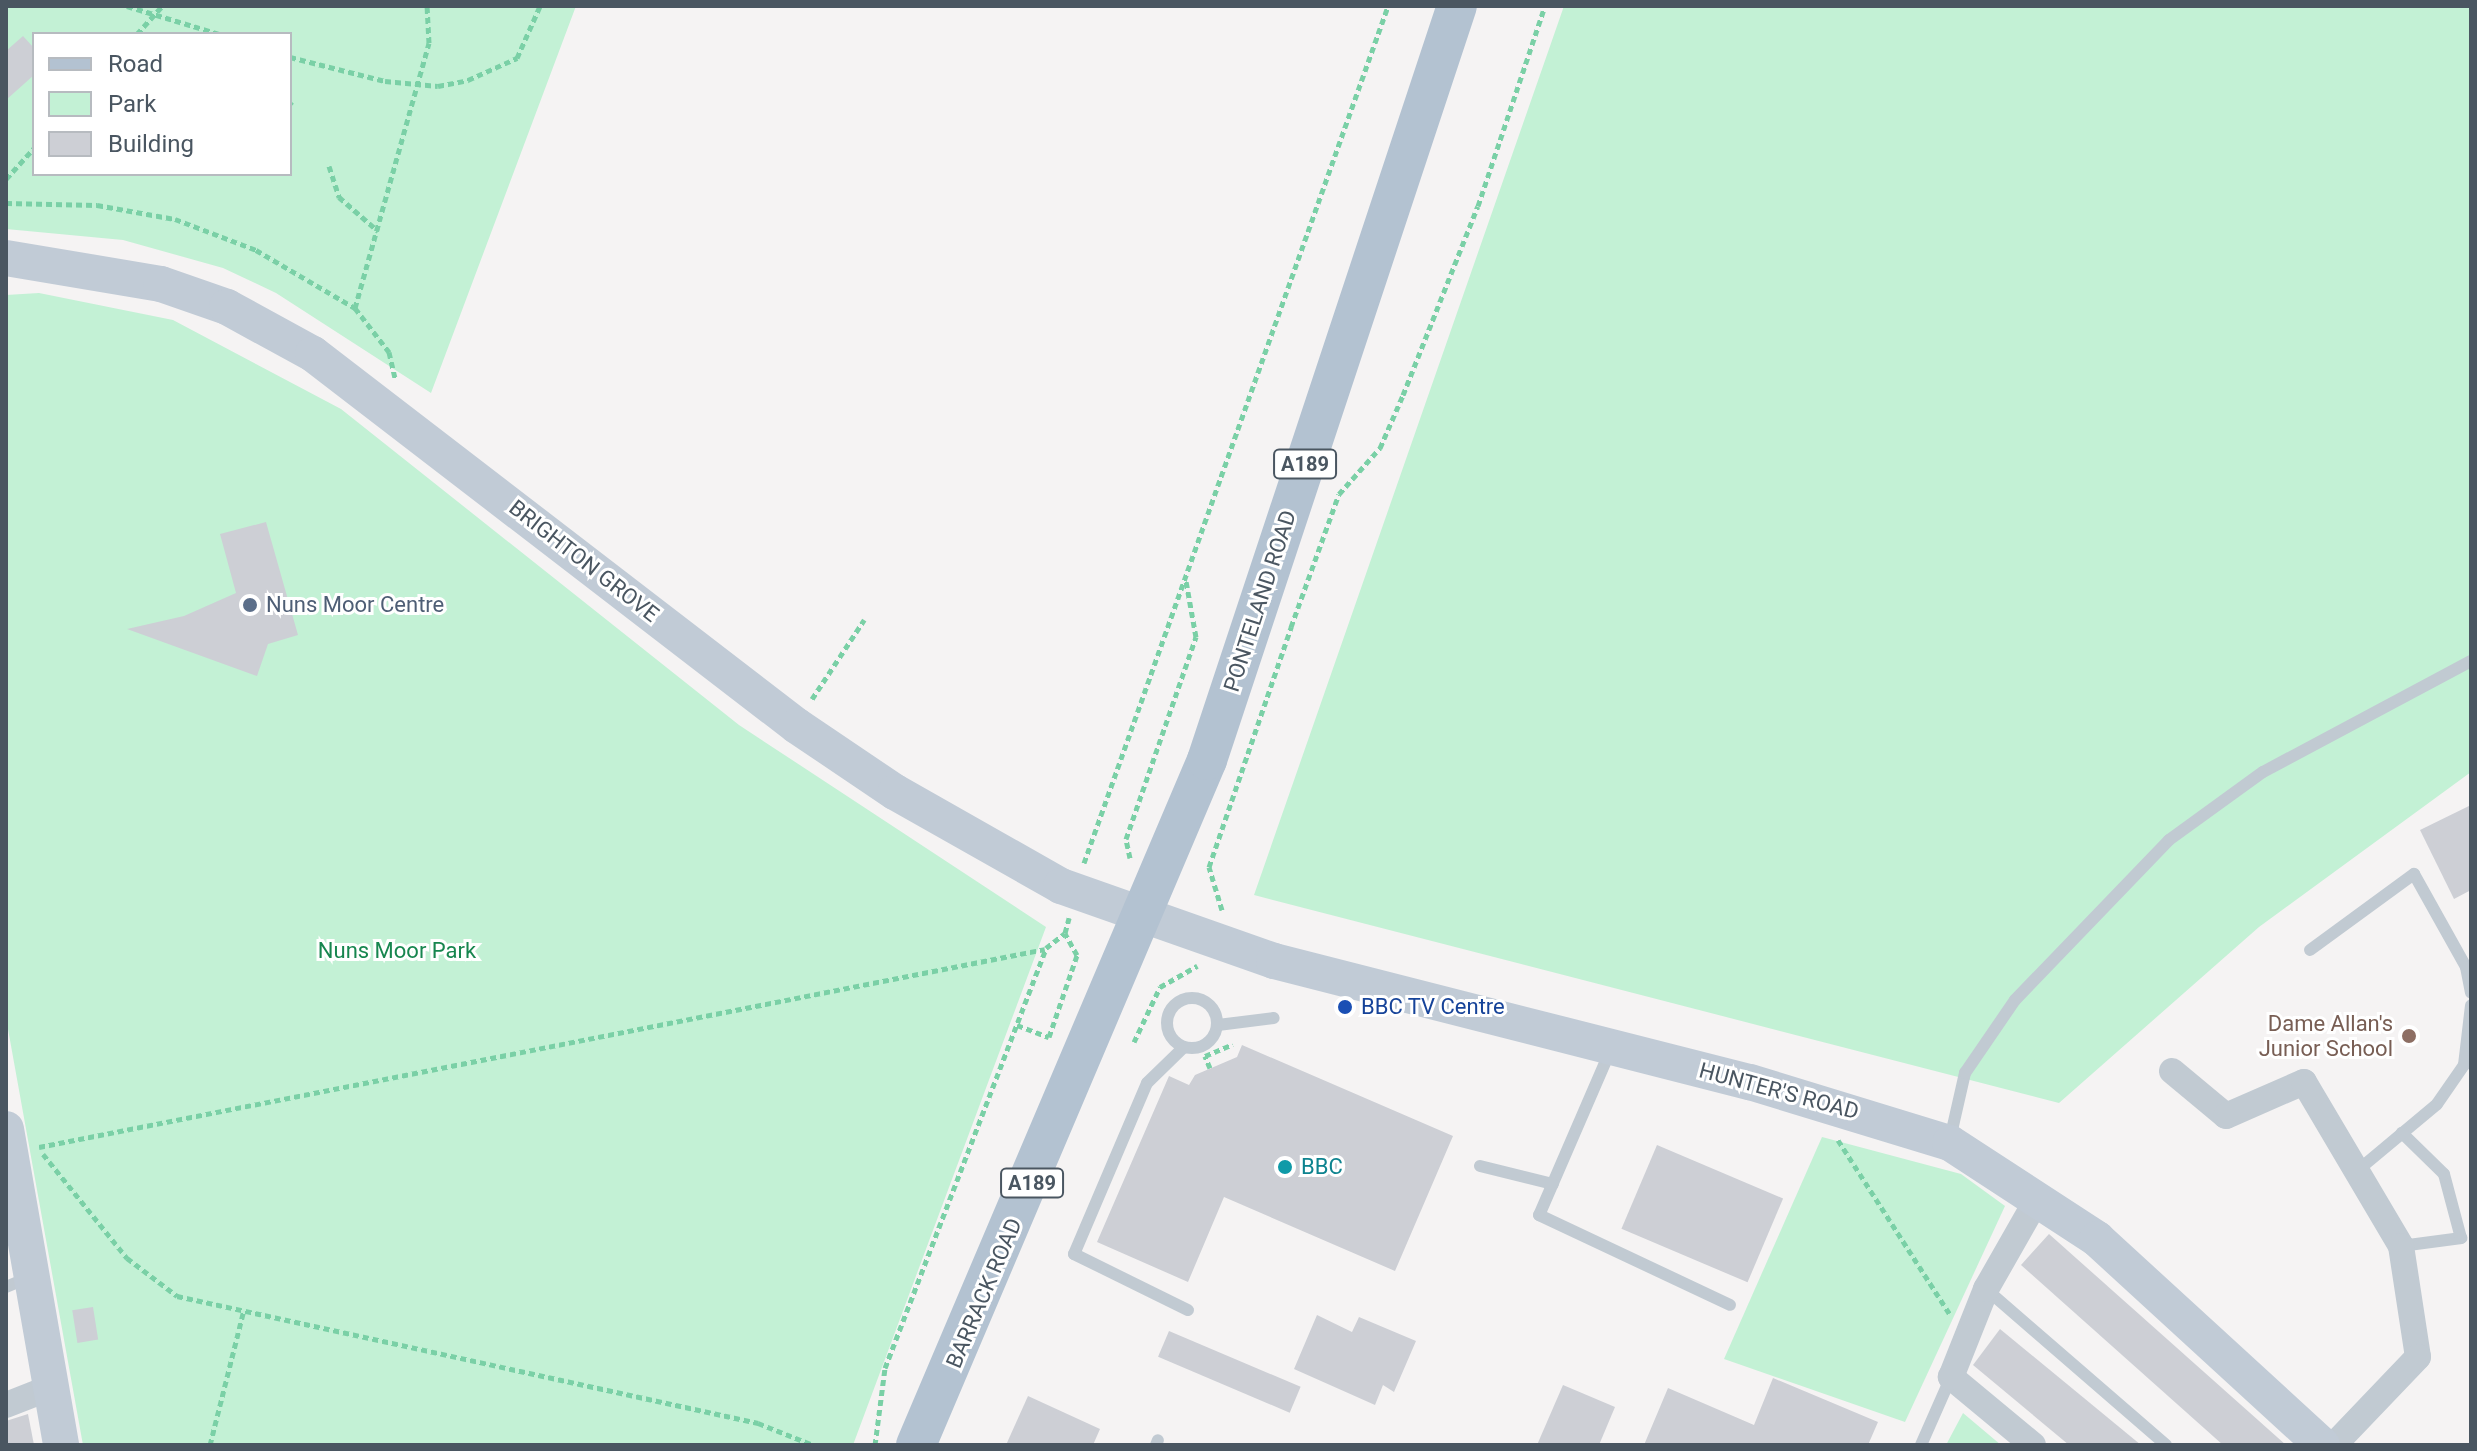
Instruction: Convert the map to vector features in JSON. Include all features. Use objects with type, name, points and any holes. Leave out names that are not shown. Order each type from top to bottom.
[{"type":"main road","name":"PONTELAND ROAD","points":[[1143,919],[1207,760],[1457,6]]},
{"type":"main road","name":"BARRACK ROAD","points":[[916,1445],[1143,919]]},
{"type":"street","name":"BRIGHTON GROVE","points":[[6,258],[73,264],[193,294],[269,328],[396,413],[797,726],[969,837],[1076,892],[1143,919]]},
{"type":"street","name":"HUNTER'S ROAD","points":[[1143,919],[1212,941],[1811,1099],[1950,1143],[2039,1196],[2097,1239],[2322,1445]]},
{"type":"street","points":[[2172,1071],[2226,1116],[2304,1082],[2401,1246],[2418,1357],[2334,1445]]},
{"type":"street","points":[[6,1129],[19,1160],[20,1281],[52,1387],[61,1445]]},
{"type":"street","points":[[2033,1445],[1951,1377],[1986,1289],[2039,1196]]},
{"type":"street","points":[[6,1405],[52,1387]]},
{"type":"lane","points":[[1950,1143],[1965,1073],[2015,1000],[2169,840],[2263,772],[2471,661]]},
{"type":"lane","points":[[2310,950],[2414,874],[2466,967],[2471,993]]},
{"type":"lane","points":[[1183,1048],[1166,1022],[1185,998],[1214,1009],[1218,1025],[1206,1044],[1183,1048],[1147,1083],[1074,1254],[1188,1310]]},
{"type":"lane","points":[[2357,1171],[2437,1104],[2464,1065],[2471,1005]]},
{"type":"lane","points":[[1218,1025],[1274,1018]]},
{"type":"lane","points":[[1612,1046],[1539,1215],[1730,1305]]},
{"type":"lane","points":[[2401,1246],[2461,1238],[2444,1174],[2402,1133]]},
{"type":"lane","points":[[1480,1166],[1553,1184]]},
{"type":"lane","points":[[1986,1289],[2166,1445]]},
{"type":"lane","points":[[1921,1445],[1951,1377]]},
{"type":"path","points":[[127,6],[212,32]]},
{"type":"path","points":[[139,32],[162,6]]},
{"type":"path","points":[[355,308],[420,84],[429,43],[427,6]]},
{"type":"path","points":[[292,57],[420,84],[496,73],[522,50],[540,6]]},
{"type":"path","points":[[19,1160],[1046,948],[1065,933],[1076,892],[1388,6]]},
{"type":"path","points":[[1134,1042],[1160,987],[1205,966],[1222,910],[1209,867],[1291,627],[1339,494],[1380,448],[1403,395],[1478,206],[1545,6]]},
{"type":"path","points":[[6,179],[32,150]]},
{"type":"path","points":[[329,166],[339,197],[378,231]]},
{"type":"path","points":[[6,203],[97,205],[175,219],[256,250],[355,308],[389,352],[396,413]]},
{"type":"path","points":[[1132,866],[1126,839],[1196,637],[1186,580]]},
{"type":"path","points":[[797,726],[864,620]]},
{"type":"path","points":[[1017,1025],[1049,1037],[1077,955],[1065,933]]},
{"type":"path","points":[[875,1445],[885,1368],[1046,948]]},
{"type":"path","points":[[1811,1099],[1967,1341]]},
{"type":"path","points":[[19,1160],[143,1275],[177,1296],[758,1423],[813,1445]]},
{"type":"path","points":[[210,1445],[244,1310]]},
{"type":"green space","points":[[6,6],[576,6],[431,393],[276,293],[223,268],[123,240],[6,229]]},
{"type":"green space","points":[[1564,6],[2471,6],[2471,772],[2259,927],[2059,1103],[1254,895]]},
{"type":"green space","name":"Nuns Moor Park","points":[[39,293],[173,320],[341,409],[739,725],[1046,927],[853,1445],[83,1445],[6,1018],[6,295]]},
{"type":"green space","points":[[1822,1137],[1961,1174],[2005,1206],[1905,1422],[1724,1359]]},
{"type":"green space","points":[[1963,1413],[2001,1445],[1946,1445]]},
{"type":"building","points":[[23,36],[32,46],[32,77],[6,100],[6,51]]},
{"type":"building","name":"Nuns Moor Centre","points":[[266,522],[298,635],[268,644],[257,676],[127,629],[184,616],[236,593],[220,534]]},
{"type":"building","points":[[2471,805],[2471,890],[2454,899],[2420,830]]},
{"type":"building","name":"BBC","points":[[1242,1045],[1453,1136],[1395,1271],[1224,1197],[1188,1282],[1097,1242],[1169,1076],[1189,1085],[1195,1075],[1237,1057]]},
{"type":"building","points":[[1657,1145],[1783,1199],[1748,1282],[1621,1229]]},
{"type":"building","points":[[2049,1234],[2286,1445],[2223,1445],[2021,1265]]},
{"type":"building","points":[[93,1307],[98,1340],[77,1343],[72,1310]]},
{"type":"building","points":[[1317,1315],[1352,1332],[1359,1317],[1416,1341],[1394,1392],[1383,1385],[1375,1405],[1294,1369]]},
{"type":"building","points":[[2000,1329],[2141,1445],[2069,1445],[1973,1365]]},
{"type":"building","points":[[1169,1331],[1301,1387],[1290,1413],[1158,1357]]},
{"type":"building","points":[[1773,1378],[1878,1422],[1868,1445],[1644,1445],[1668,1388],[1754,1425]]},
{"type":"building","points":[[1563,1385],[1615,1407],[1599,1445],[1537,1445]]},
{"type":"building","points":[[1028,1396],[1100,1429],[1093,1445],[1006,1445]]},
{"type":"building","points":[[28,1414],[34,1445],[6,1445],[6,1421]]},
{"type":"place","name":"Nuns Moor Centre","points":[[250,605]]},
{"type":"place","name":"BBC TV Centre","points":[[1345,1007]]},
{"type":"place","name":"Dame Allan's Junior School","points":[[2409,1036]]},
{"type":"place","name":"BBC","points":[[1285,1167]]}]
